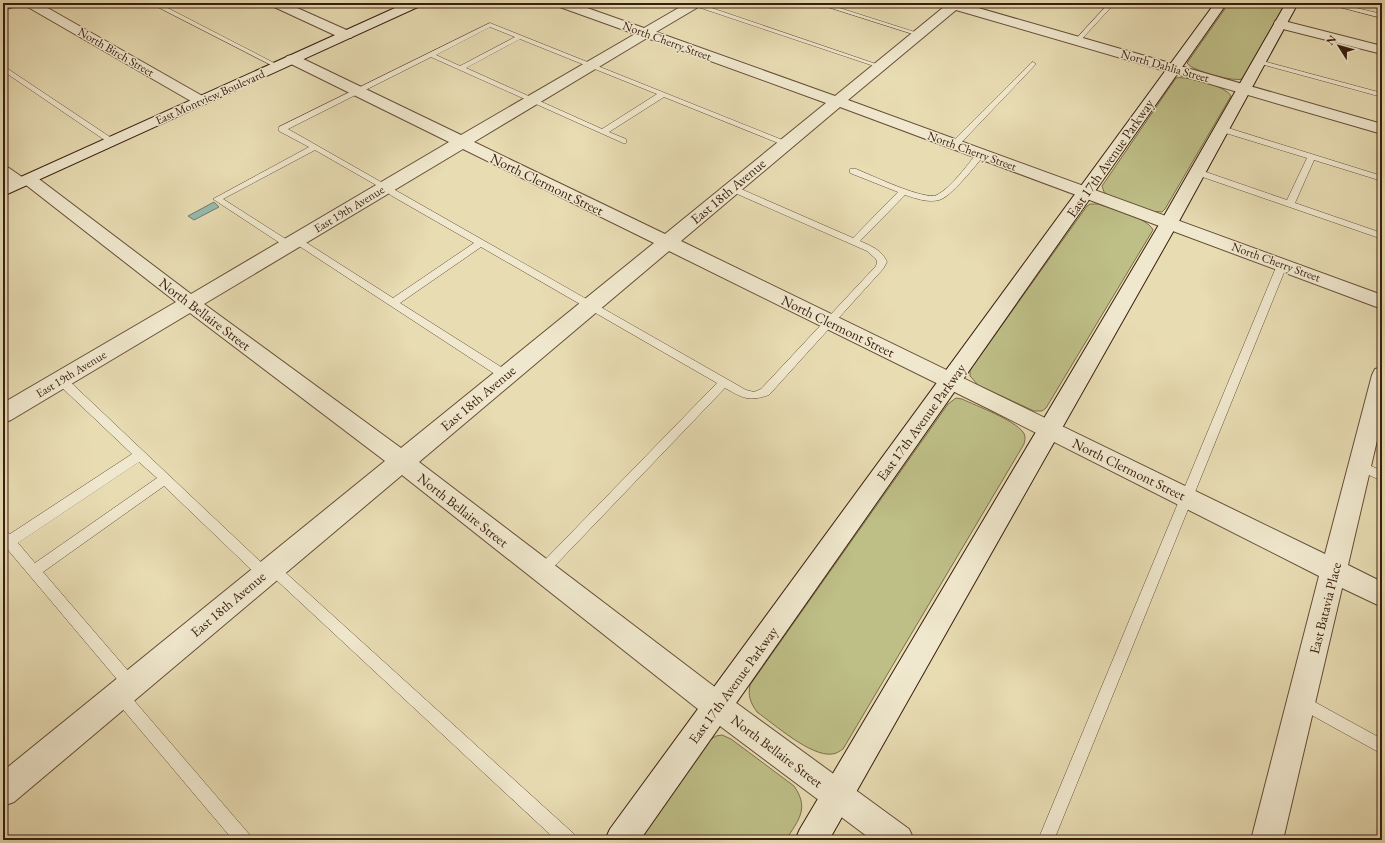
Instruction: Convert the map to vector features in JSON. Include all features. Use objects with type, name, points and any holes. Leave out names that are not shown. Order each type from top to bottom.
[{"type":"street","points":[[3,6],[12,3]]},
{"type":"street","name":"North Birch Street","points":[[30,3],[201,101]]},
{"type":"street","points":[[276,3],[346,35]]},
{"type":"street","name":"North Cherry Street","points":[[562,3],[955,144],[1382,302]]},
{"type":"street","name":"East 17th Avenue Parkway","points":[[621,840],[1221,3]]},
{"type":"street","points":[[811,840],[1048,429],[1169,223],[1292,3]]},
{"type":"street","name":"East Montview Boulevard","points":[[3,191],[346,35],[408,4]]},
{"type":"street","name":"East 19th Avenue","points":[[3,414],[695,4]]},
{"type":"street","name":"East 18th Avenue","points":[[3,791],[918,34],[950,4]]},
{"type":"street","name":"North Dahlia Street","points":[[950,4],[1382,129]]},
{"type":"street","points":[[997,18],[1008,8]]},
{"type":"street","points":[[1280,24],[1382,50]]},
{"type":"street","name":"North Clermont Street","points":[[285,63],[357,91],[950,380],[1382,595]]},
{"type":"street","name":"North Bellaire Street","points":[[3,171],[24,181],[190,303],[401,461],[718,706],[898,840]]},
{"type":"street","name":"East Batavia Place","points":[[1266,840],[1334,571],[1371,471],[1381,380]]},
{"type":"lane","points":[[153,3],[285,63]]},
{"type":"lane","points":[[818,3],[918,34]]},
{"type":"lane","points":[[1077,41],[1112,3]]},
{"type":"lane","points":[[1327,3],[1382,16]]},
{"type":"lane","points":[[695,4],[879,66]]},
{"type":"lane","points":[[731,188],[854,242],[876,253],[882,262],[880,267],[765,392],[754,396],[748,395],[724,382],[395,194],[386,187],[282,129],[490,25],[786,143]]},
{"type":"lane","points":[[461,68],[520,37]]},
{"type":"lane","points":[[431,55],[623,141]]},
{"type":"lane","points":[[1259,62],[1382,95]]},
{"type":"lane","points":[[955,144],[1033,64]]},
{"type":"lane","points":[[3,68],[112,141]]},
{"type":"lane","points":[[603,132],[663,94]]},
{"type":"lane","points":[[1222,129],[1382,179]]},
{"type":"lane","points":[[315,147],[218,199],[393,303],[505,375]]},
{"type":"lane","points":[[854,171],[926,199],[939,198],[981,154]]},
{"type":"lane","points":[[1290,204],[1311,157]]},
{"type":"lane","points":[[1197,172],[1382,236]]},
{"type":"lane","points":[[854,242],[904,191]]},
{"type":"lane","points":[[393,303],[480,243]]},
{"type":"lane","points":[[1046,840],[1282,265]]},
{"type":"lane","points":[[61,380],[166,479],[568,840]]},
{"type":"lane","points":[[542,571],[724,382]]},
{"type":"lane","points":[[140,455],[6,539],[34,571],[243,840]]},
{"type":"lane","points":[[34,571],[166,479]]},
{"type":"lane","points":[[1301,702],[1382,747]]},
{"type":"green space","points":[[1229,3],[1286,3],[1242,79],[1238,80],[1204,72],[1190,66],[1187,63]]},
{"type":"green space","points":[[1176,78],[1206,82],[1228,92],[1231,96],[1165,209],[1162,212],[1150,211],[1108,195],[1104,192],[1102,186]]},
{"type":"green space","points":[[1090,204],[1098,204],[1128,214],[1144,221],[1153,230],[1046,408],[1042,411],[1034,411],[978,385],[970,376],[970,370],[1087,206]]},
{"type":"green space","points":[[956,398],[986,409],[1018,427],[1024,434],[1024,444],[843,749],[832,754],[823,754],[793,739],[757,712],[750,699],[750,685],[948,404]]},
{"type":"green space","points":[[722,735],[731,739],[794,786],[799,794],[802,808],[798,820],[786,840],[639,840],[708,741],[716,736]]},
{"type":"water","points":[[214,202],[219,207],[194,220],[188,216]]}]
